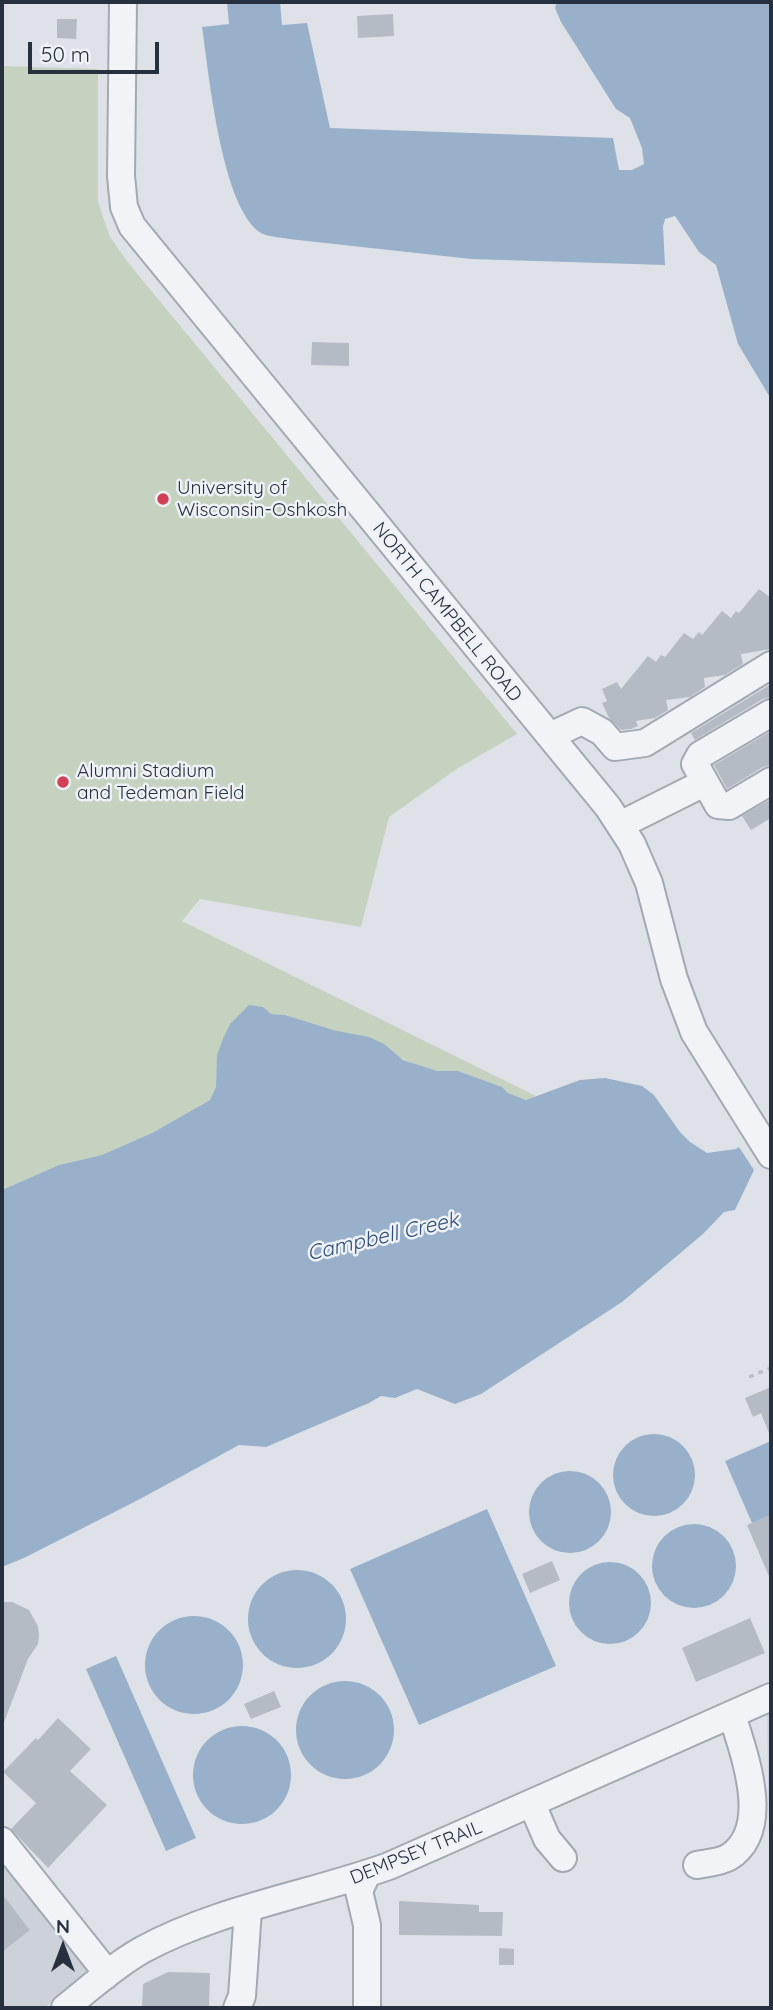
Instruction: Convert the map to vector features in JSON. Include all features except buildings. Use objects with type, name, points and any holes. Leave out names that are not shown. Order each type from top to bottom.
[{"type":"street","name":"NORTH CAMPBELL ROAD","points":[[123,2],[121,176],[124,207],[132,226],[620,825],[649,883],[682,1006],[709,1059],[771,1155]]},
{"type":"street","points":[[550,737],[582,721],[602,732],[615,747],[645,743],[771,665]]},
{"type":"street","points":[[771,713],[700,755],[695,764],[718,806],[729,806],[771,781]]},
{"type":"street","points":[[620,825],[705,783]]},
{"type":"street","name":"DEMPSEY TRAIL","points":[[65,2008],[140,1952],[173,1934],[367,1874],[434,1848],[771,1697]]},
{"type":"street","points":[[697,1865],[728,1858],[746,1842],[754,1819],[750,1774],[732,1715]]},
{"type":"street","points":[[532,1804],[547,1839],[563,1858]]},
{"type":"street","points":[[2,1841],[100,1964],[106,1976]]},
{"type":"street","points":[[367,1874],[359,1891],[367,1925],[368,2008]]},
{"type":"street","points":[[237,2008],[242,1996],[248,1910]]},
{"type":"path","points":[[749,1377],[771,1368]]},
{"type":"shaded area","points":[[771,1710],[771,1975],[767,1712]]},
{"type":"shaded area","points":[[2,1841],[100,1964],[44,2008],[2,2008]]},
{"type":"green space","name":"University of Wisconsin-Oshkosh","points":[[2,66],[98,69],[98,202],[110,237],[130,265],[517,734],[458,768],[389,817],[361,927],[200,899],[182,921],[536,1096],[526,1100],[508,1093],[502,1087],[458,1071],[437,1071],[419,1066],[337,1031],[285,1015],[270,1014],[230,1025],[218,1055],[216,1087],[210,1100],[154,1132],[102,1155],[59,1165],[2,1190]]},
{"type":"water","points":[[227,2],[280,2],[282,25],[307,23],[330,128],[613,138],[619,170],[632,170],[644,164],[642,148],[630,118],[616,109],[561,22],[555,8],[557,2],[771,2],[771,399],[738,344],[716,265],[699,252],[675,216],[665,219],[663,226],[665,265],[471,259],[289,239],[258,231],[245,216],[226,166],[213,105],[202,27],[229,24]]},
{"type":"water","name":"Campbell Creek","points":[[249,1005],[263,1007],[271,1014],[285,1015],[337,1031],[369,1037],[384,1044],[403,1060],[437,1071],[458,1071],[502,1087],[508,1093],[526,1100],[580,1080],[605,1078],[642,1086],[654,1095],[680,1132],[707,1153],[736,1149],[771,1123],[771,1158],[754,1170],[735,1210],[724,1212],[703,1234],[622,1302],[481,1394],[455,1404],[417,1389],[395,1398],[381,1396],[266,1447],[239,1445],[140,1499],[2,1567],[2,1190],[59,1165],[102,1155],[154,1132],[210,1100],[216,1087],[217,1055],[223,1039],[230,1024]]},
{"type":"water","points":[[646,1434],[662,1434],[677,1441],[688,1452],[695,1467],[692,1491],[683,1504],[662,1516],[646,1516],[631,1509],[620,1498],[613,1483],[613,1467],[620,1452],[631,1441]]},
{"type":"water","points":[[771,1441],[771,1515],[752,1523],[725,1461]]},
{"type":"water","points":[[562,1471],[578,1471],[593,1478],[604,1489],[611,1504],[608,1528],[599,1541],[578,1553],[562,1553],[547,1546],[536,1535],[529,1520],[529,1504],[536,1489],[547,1478]]},
{"type":"water","points":[[487,1509],[556,1666],[419,1725],[350,1569]]},
{"type":"water","points":[[694,1524],[717,1531],[729,1543],[736,1566],[729,1589],[717,1601],[694,1608],[671,1601],[659,1589],[652,1566],[659,1543],[671,1531]]},
{"type":"water","points":[[602,1562],[618,1562],[633,1569],[644,1580],[651,1595],[648,1619],[639,1632],[618,1644],[602,1644],[587,1637],[576,1626],[569,1611],[569,1595],[576,1580],[587,1569]]},
{"type":"water","points":[[297,1570],[316,1574],[332,1584],[342,1600],[346,1619],[342,1638],[332,1654],[316,1664],[297,1668],[278,1664],[262,1654],[252,1638],[248,1619],[252,1600],[262,1584],[278,1574]]},
{"type":"water","points":[[194,1616],[213,1620],[228,1631],[239,1646],[243,1665],[239,1684],[228,1699],[213,1710],[194,1714],[175,1710],[160,1699],[149,1684],[145,1665],[149,1646],[160,1631],[175,1620]]},
{"type":"water","points":[[116,1656],[196,1838],[166,1851],[86,1669]]},
{"type":"water","points":[[345,1681],[364,1685],[380,1695],[390,1711],[394,1730],[390,1749],[380,1765],[364,1775],[345,1779],[326,1775],[310,1765],[300,1749],[296,1730],[300,1711],[310,1695],[326,1685]]},
{"type":"water","points":[[242,1726],[261,1730],[277,1740],[287,1756],[291,1775],[287,1794],[277,1810],[261,1820],[242,1824],[223,1820],[207,1810],[197,1794],[193,1775],[197,1756],[207,1740],[223,1730]]},
{"type":"pier","points":[[771,1122],[771,1159],[754,1170],[737,1144]]},
{"type":"place","name":"University of Wisconsin-Oshkosh","points":[[163,499]]},
{"type":"place","name":"Alumni Stadium and Tedeman Field","points":[[63,782]]}]
